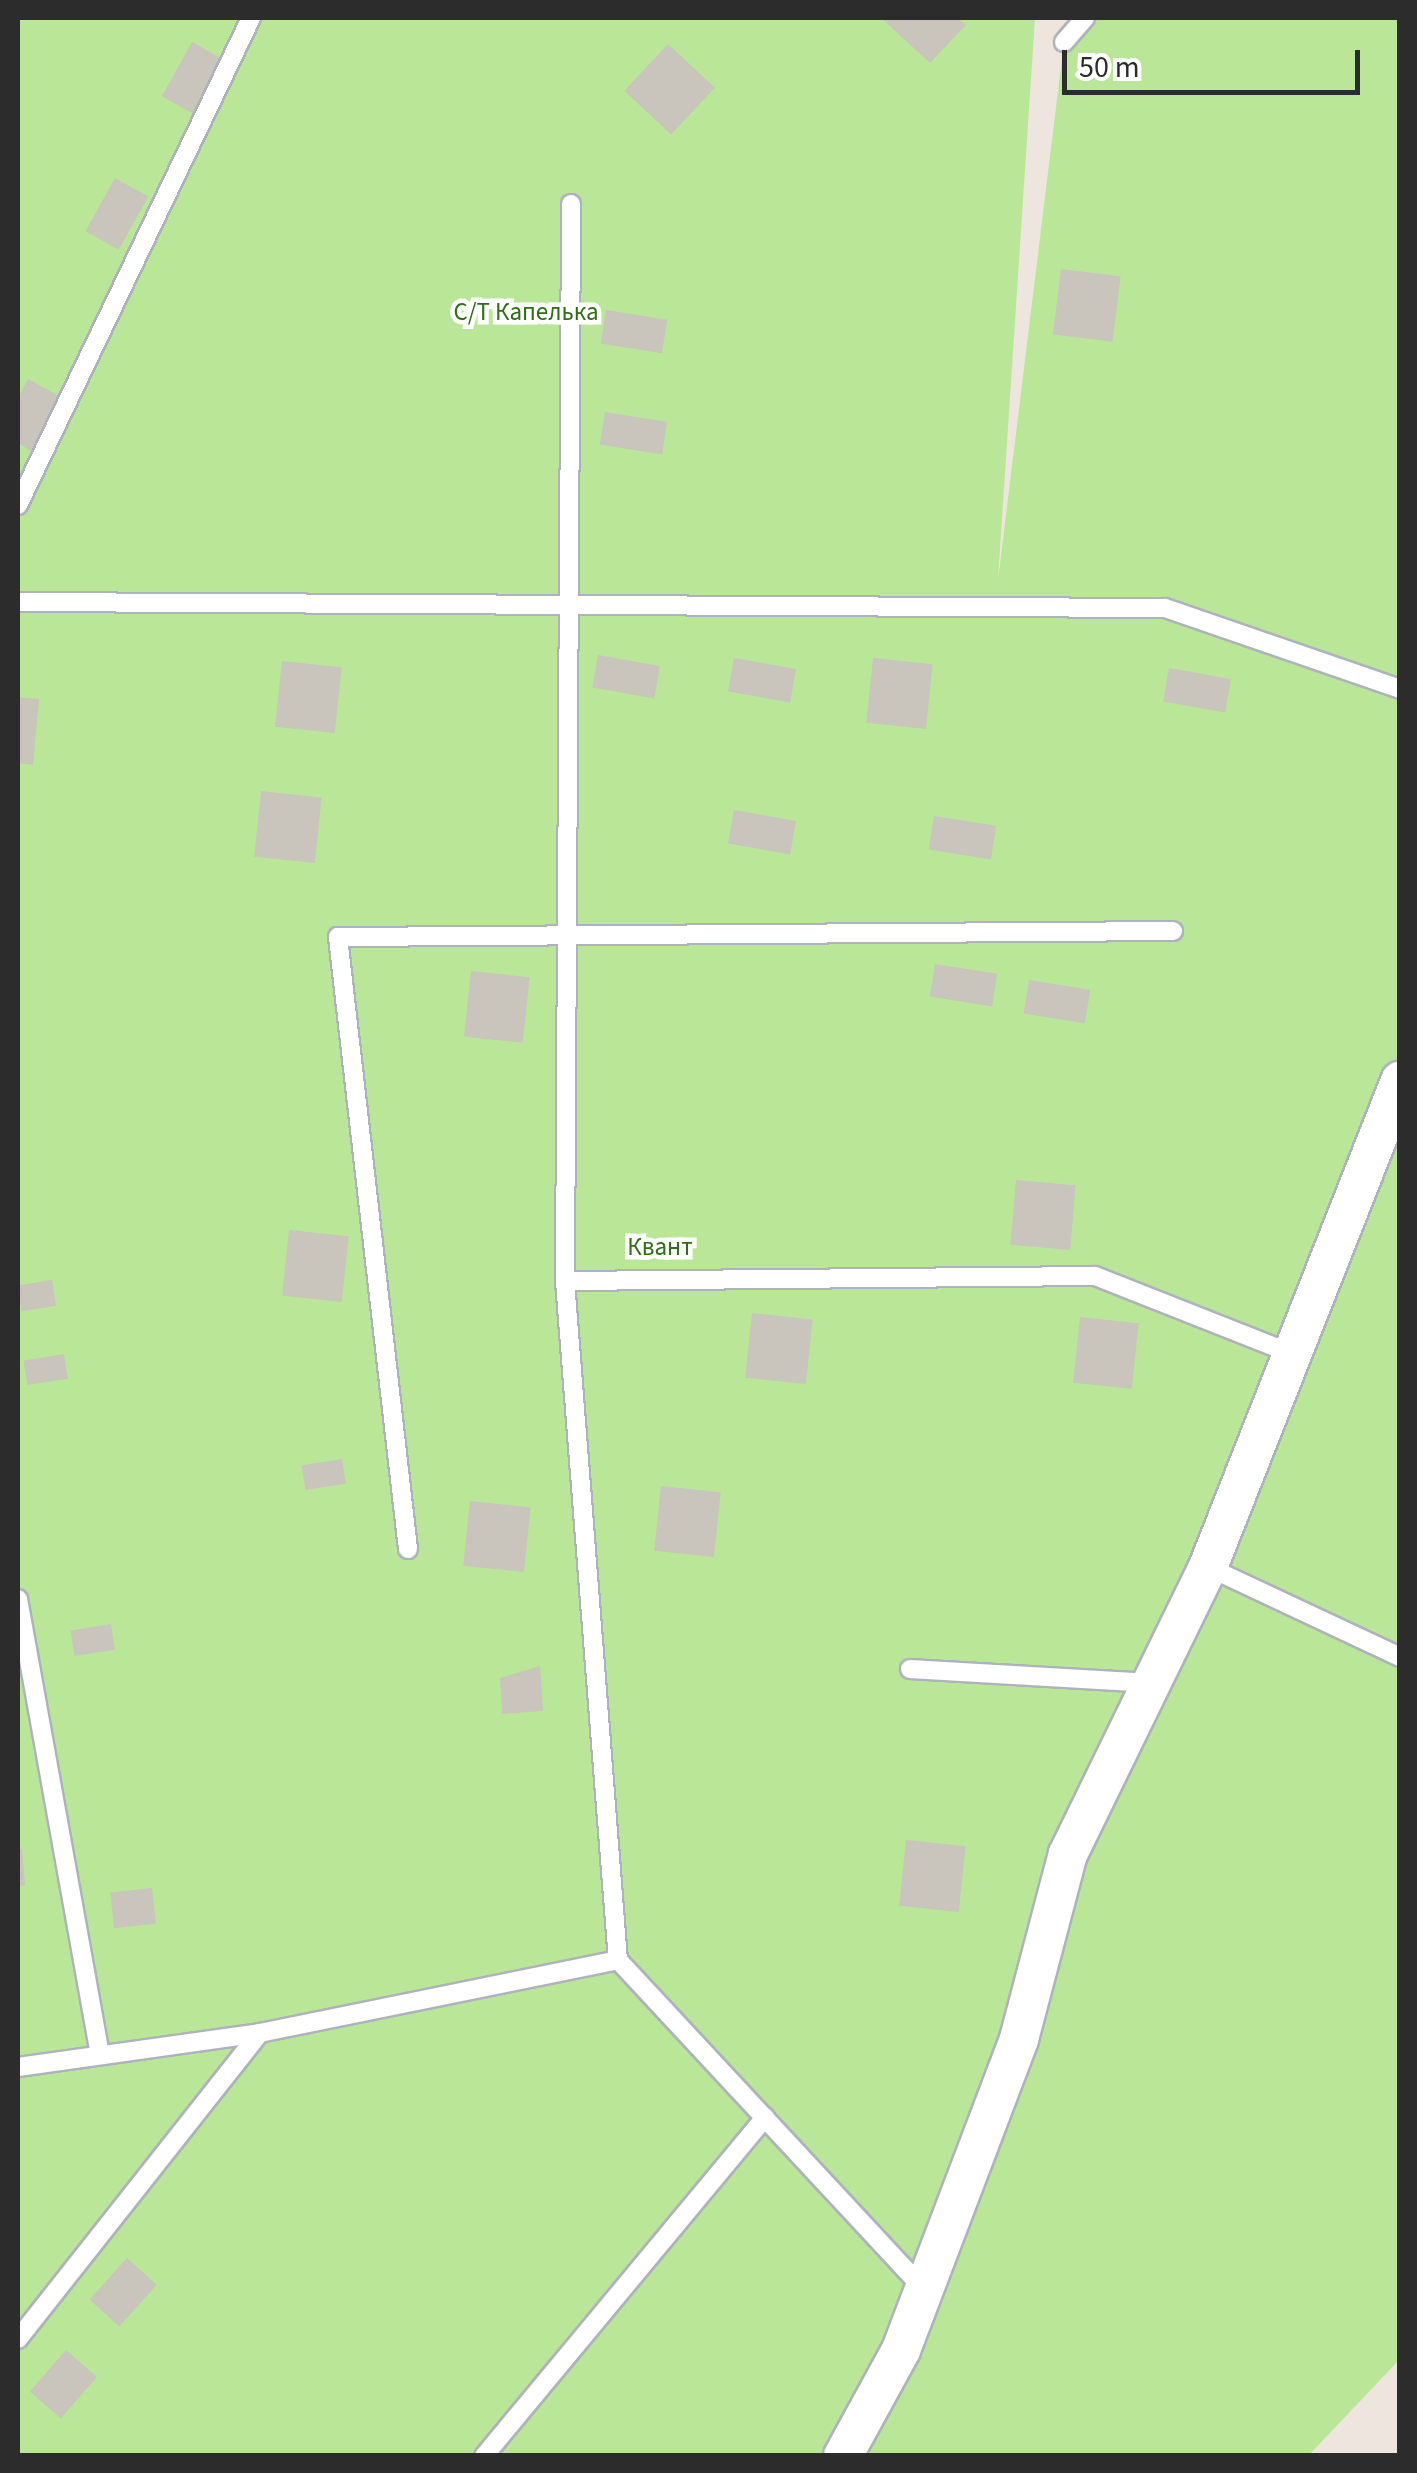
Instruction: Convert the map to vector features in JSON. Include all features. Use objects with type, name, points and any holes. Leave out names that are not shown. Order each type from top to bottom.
[{"type":"street","points":[[843,2456],[924,2290],[1019,2040],[1068,1854],[1208,1568],[1290,1353],[1398,1091]]},
{"type":"lane","points":[[18,505],[252,18]]},
{"type":"lane","points":[[1064,42],[1085,18]]},
{"type":"lane","points":[[572,204],[565,1281],[618,1960],[924,2290]]},
{"type":"lane","points":[[18,602],[1165,608],[1400,689]]},
{"type":"lane","points":[[408,1549],[338,937],[1173,931]]},
{"type":"lane","points":[[565,1281],[1095,1276],[1290,1353]]},
{"type":"lane","points":[[1208,1568],[1400,1658]]},
{"type":"lane","points":[[18,1599],[100,2052]]},
{"type":"lane","points":[[910,1669],[1152,1683]]},
{"type":"lane","points":[[18,2067],[100,2052],[260,2033],[618,1960]]},
{"type":"lane","points":[[18,2339],[260,2033]]},
{"type":"lane","points":[[484,2456],[765,2118]]},
{"type":"green space","name":"Квант","points":[[18,18],[1035,18],[998,580],[1064,42],[1084,18],[1399,18],[1400,2359],[1309,2455],[18,2455]]},
{"type":"building","points":[[881,18],[957,18],[966,25],[930,63]]},
{"type":"building","points":[[192,42],[225,60],[195,115],[162,96]]},
{"type":"building","points":[[668,44],[715,88],[671,134],[624,91]]},
{"type":"building","points":[[115,178],[148,196],[119,250],[85,231]]},
{"type":"building","points":[[1061,269],[1121,276],[1113,342],[1053,335]]},
{"type":"building","points":[[606,310],[667,320],[662,353],[601,344]]},
{"type":"building","points":[[28,379],[61,397],[31,451],[18,443],[18,398]]},
{"type":"building","points":[[605,412],[667,422],[662,454],[600,445]]},
{"type":"building","points":[[598,655],[660,666],[654,698],[592,687]]},
{"type":"building","points":[[734,658],[796,669],[790,702],[728,691]]},
{"type":"building","points":[[873,658],[933,664],[926,729],[866,723]]},
{"type":"building","points":[[282,661],[342,667],[335,733],[275,727]]},
{"type":"building","points":[[1169,668],[1231,679],[1225,712],[1163,701]]},
{"type":"building","points":[[18,697],[39,699],[33,765],[18,763]]},
{"type":"building","points":[[261,791],[322,797],[315,863],[254,857]]},
{"type":"building","points":[[734,810],[796,821],[790,854],[728,843]]},
{"type":"building","points":[[934,816],[996,826],[991,859],[929,850]]},
{"type":"building","points":[[935,964],[997,974],[992,1006],[930,997]]},
{"type":"building","points":[[471,971],[530,977],[523,1043],[464,1037]]},
{"type":"building","points":[[1029,980],[1090,990],[1085,1023],[1024,1014]]},
{"type":"building","points":[[1016,1180],[1076,1185],[1070,1250],[1010,1245]]},
{"type":"building","points":[[289,1230],[349,1236],[342,1302],[282,1296]]},
{"type":"building","points":[[52,1280],[56,1306],[21,1311],[18,1285]]},
{"type":"building","points":[[752,1313],[813,1319],[806,1384],[745,1378]]},
{"type":"building","points":[[1080,1317],[1139,1323],[1132,1389],[1073,1383]]},
{"type":"building","points":[[64,1354],[68,1379],[27,1385],[24,1360]]},
{"type":"building","points":[[342,1459],[346,1484],[305,1490],[302,1465]]},
{"type":"building","points":[[661,1486],[721,1492],[714,1557],[654,1551]]},
{"type":"building","points":[[470,1501],[531,1507],[524,1572],[463,1566]]},
{"type":"building","points":[[111,1624],[115,1650],[75,1656],[71,1630]]},
{"type":"building","points":[[540,1666],[543,1711],[502,1714],[500,1678]]},
{"type":"building","points":[[906,1840],[966,1846],[959,1912],[899,1906]]},
{"type":"building","points":[[18,1849],[22,1849],[25,1885],[18,1886]]},
{"type":"building","points":[[152,1888],[156,1924],[114,1928],[110,1892]]},
{"type":"building","points":[[127,2258],[157,2285],[119,2326],[90,2300]]},
{"type":"building","points":[[66,2350],[97,2377],[61,2418],[30,2392]]},
{"type":"park label","name":"С/Т Капелька","points":[[526,312]]}]
